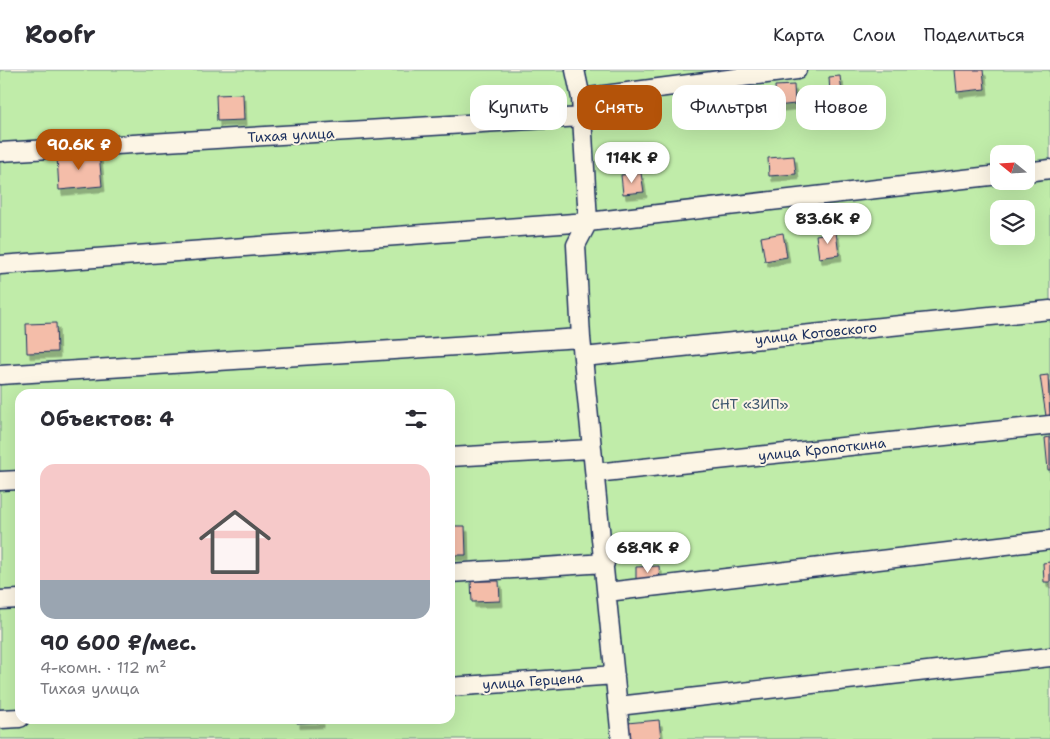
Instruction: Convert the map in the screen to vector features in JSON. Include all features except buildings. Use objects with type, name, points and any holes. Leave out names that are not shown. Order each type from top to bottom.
[{"type":"street","points":[[575,70],[578,85]]},
{"type":"street","points":[[662,88],[797,70]]},
{"type":"street","name":"Тихая улица","points":[[0,152],[577,117]]},
{"type":"street","points":[[583,130],[588,222],[576,245],[581,338],[591,449],[605,563],[621,739]]},
{"type":"street","points":[[1035,171],[1050,169]]},
{"type":"street","points":[[0,265],[588,222],[990,176]]},
{"type":"street","name":"улица Котовского","points":[[583,356],[1050,310]]},
{"type":"street","points":[[0,375],[581,338]]},
{"type":"street","name":"улица Кропоткина","points":[[595,473],[1050,425]]},
{"type":"street","points":[[455,457],[591,449]]},
{"type":"street","points":[[0,482],[15,480]]},
{"type":"street","points":[[607,592],[1050,540]]},
{"type":"street","points":[[455,573],[605,563]]},
{"type":"street","points":[[0,600],[15,599]]},
{"type":"street","points":[[618,706],[1050,657]]},
{"type":"street","name":"улица Герцена","points":[[455,687],[615,675]]},
{"type":"street","points":[[0,719],[15,718]]},
{"type":"green space","name":"СНТ «ЗИП»","points":[[0,70],[1050,70],[1050,739],[0,739]]}]
